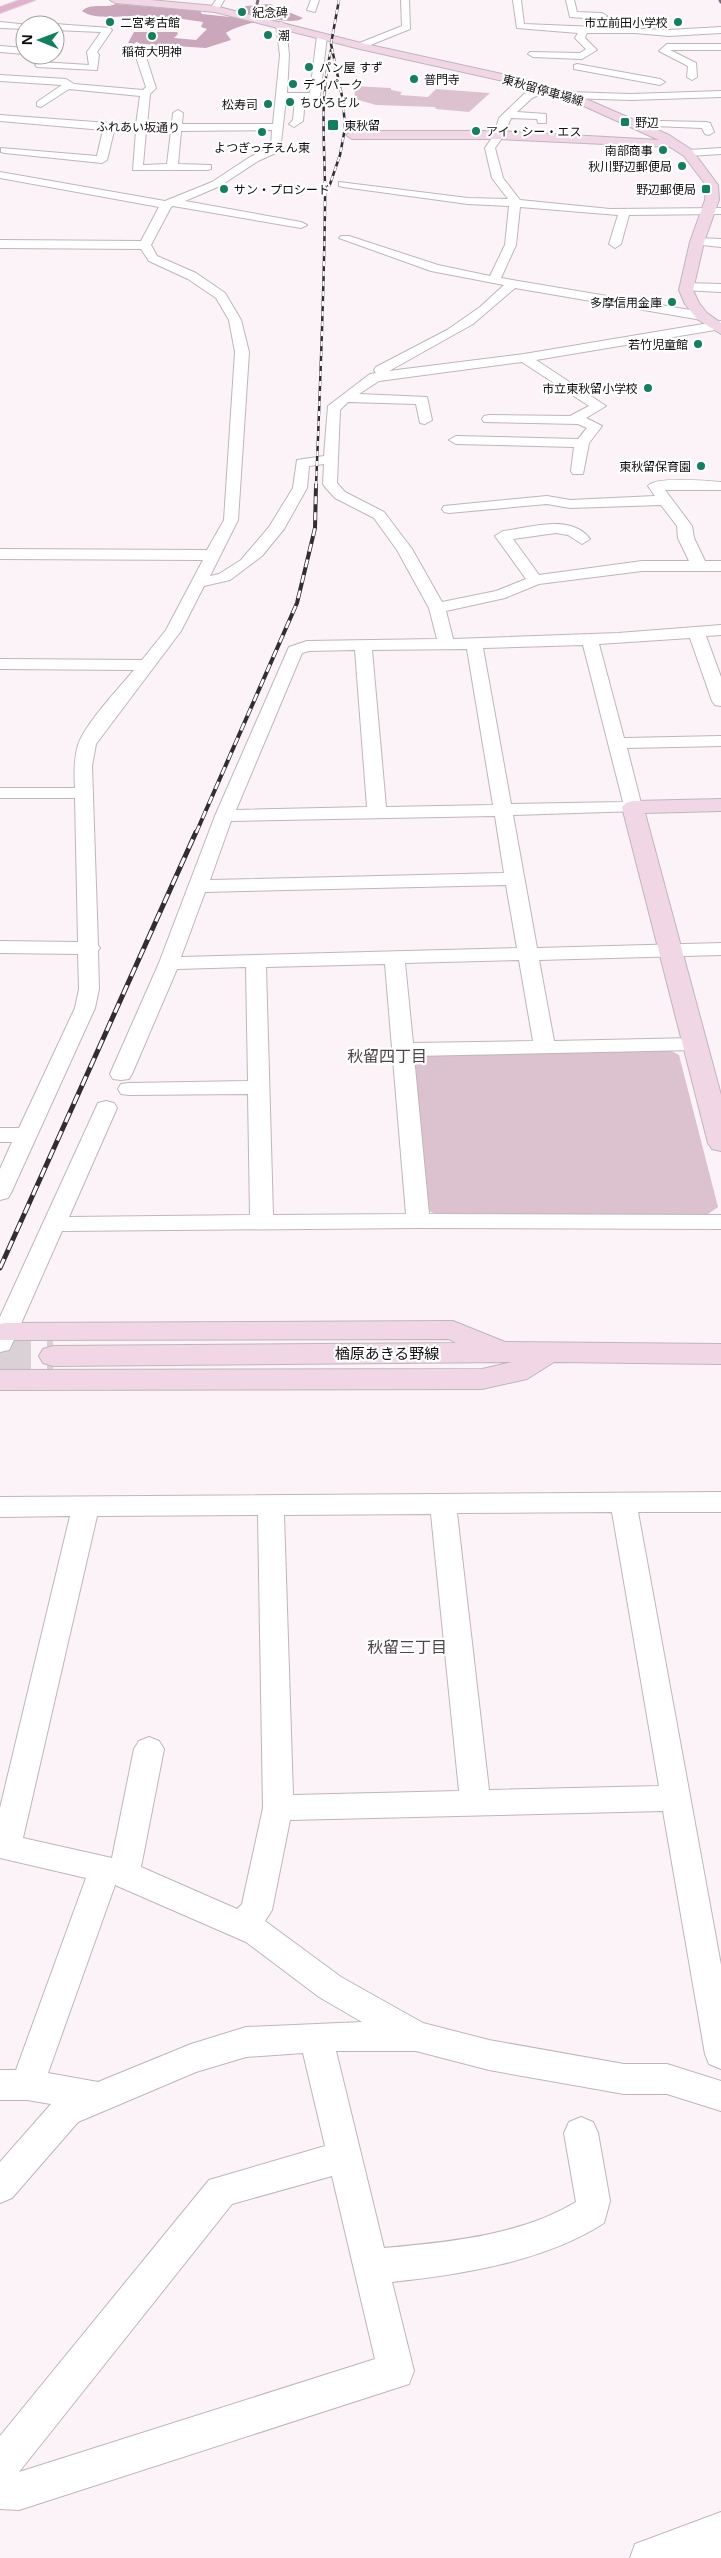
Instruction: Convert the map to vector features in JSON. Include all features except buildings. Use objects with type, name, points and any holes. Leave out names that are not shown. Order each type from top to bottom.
[{"type":"main road","points":[[0,10],[30,0]]},
{"type":"main road","name":"東秋留停車場線","points":[[115,0],[218,5],[281,25],[360,46],[529,84],[546,82],[568,95],[670,141]]},
{"type":"main road","points":[[352,135],[499,135],[670,141],[688,153],[712,185],[714,191],[715,212],[697,242],[687,287],[692,304],[702,316],[719,327]]},
{"type":"main road","points":[[721,805],[633,807],[721,1143]]},
{"type":"main road","points":[[3,1338],[453,1330],[502,1352]]},
{"type":"main road","name":"楢原あきる野線","points":[[53,1356],[502,1352],[546,1354],[721,1354]]},
{"type":"main road","points":[[0,1380],[482,1378],[517,1372],[546,1354]]},
{"type":"street","points":[[312,10],[315,0]]},
{"type":"street","points":[[360,46],[407,27],[404,0]]},
{"type":"street","points":[[517,0],[520,26],[582,31],[635,30],[669,33],[721,30]]},
{"type":"street","points":[[570,0],[573,15],[608,16]]},
{"type":"street","points":[[630,17],[635,30]]},
{"type":"street","points":[[0,24],[15,25]]},
{"type":"street","points":[[145,245],[171,204],[216,184],[254,159],[276,149],[284,36],[281,25]]},
{"type":"street","points":[[44,65],[94,68],[90,54],[107,30],[65,28]]},
{"type":"street","points":[[533,54],[582,56],[592,50],[580,38],[582,31]]},
{"type":"street","points":[[281,96],[315,96],[322,36]]},
{"type":"street","points":[[41,104],[67,86],[145,93],[151,88],[137,45]]},
{"type":"street","points":[[693,77],[693,64],[664,50],[667,47],[721,47]]},
{"type":"street","points":[[0,49],[15,50]]},
{"type":"street","points":[[577,67],[582,56]]},
{"type":"street","points":[[564,72],[577,67],[660,82]]},
{"type":"street","points":[[670,76],[662,78],[652,102],[659,124],[670,141]]},
{"type":"street","points":[[0,78],[66,82],[69,84],[67,86]]},
{"type":"street","points":[[517,203],[494,168],[490,148],[499,135],[501,125],[508,115],[546,82]]},
{"type":"street","points":[[108,99],[120,90]]},
{"type":"street","points":[[145,93],[148,113],[142,129],[137,168],[207,167]]},
{"type":"street","points":[[568,95],[652,102],[721,94]]},
{"type":"street","name":"ふれあい坂通り","points":[[0,118],[109,128],[277,128],[294,124],[298,121],[300,96]]},
{"type":"street","points":[[0,108],[88,115],[74,125]]},
{"type":"street","points":[[172,168],[178,113]]},
{"type":"street","points":[[219,113],[226,128]]},
{"type":"street","points":[[508,115],[542,116],[542,121]]},
{"type":"street","points":[[29,132],[42,122]]},
{"type":"street","points":[[659,124],[706,125],[709,132]]},
{"type":"street","points":[[17,142],[6,150],[102,160],[109,128]]},
{"type":"street","points":[[688,153],[721,151]]},
{"type":"street","points":[[48,184],[85,159]]},
{"type":"street","points":[[0,175],[301,225]]},
{"type":"street","points":[[343,184],[468,201],[517,203],[624,213],[715,212]]},
{"type":"street","points":[[494,280],[500,272],[511,246],[514,231],[512,218],[517,203]]},
{"type":"street","points":[[615,244],[624,213]]},
{"type":"street","points":[[344,238],[435,268],[702,316]]},
{"type":"street","points":[[697,242],[721,244]]},
{"type":"street","points":[[0,244],[145,245]]},
{"type":"street","points":[[0,1193],[85,1008],[90,989],[83,793],[83,766],[87,744],[102,720],[173,631],[231,520],[242,352],[235,320],[221,296],[192,276],[153,258],[145,245]]},
{"type":"street","points":[[375,377],[374,374],[470,322],[499,298],[513,283]]},
{"type":"street","points":[[687,287],[721,288]]},
{"type":"street","points":[[446,644],[437,608],[404,549],[379,515],[340,495],[330,484],[334,410],[345,398],[375,377],[524,358],[719,327]]},
{"type":"street","points":[[524,358],[599,406],[575,418],[579,420]]},
{"type":"street","points":[[345,398],[422,400],[425,420]]},
{"type":"street","points":[[489,419],[579,420],[596,426],[582,443],[578,471]]},
{"type":"street","points":[[456,440],[582,443]]},
{"type":"street","points":[[198,583],[224,577],[246,563],[276,529],[300,488],[302,463],[330,459]]},
{"type":"street","points":[[700,566],[686,538],[684,526],[656,486],[692,484],[721,486]]},
{"type":"street","points":[[449,508],[547,500],[570,504],[665,500]]},
{"type":"street","points":[[535,580],[503,536],[556,528],[574,531],[582,539]]},
{"type":"street","points":[[0,554],[212,555]]},
{"type":"street","points":[[437,608],[521,590],[535,580],[642,566],[721,566]]},
{"type":"street","points":[[259,1087],[125,1081],[224,816],[295,650],[307,646],[474,644],[590,640],[721,630]]},
{"type":"street","points":[[697,633],[721,701]]},
{"type":"street","points":[[224,816],[633,807],[590,640]]},
{"type":"street","points":[[474,644],[544,1046]]},
{"type":"street","points":[[362,645],[377,813]]},
{"type":"street","points":[[0,664],[147,665]]},
{"type":"street","points":[[616,744],[721,741]]},
{"type":"street","points":[[0,792],[83,793]]},
{"type":"street","points":[[198,886],[515,879]]},
{"type":"street","points":[[0,947],[90,948]]},
{"type":"street","points":[[169,963],[721,949]]},
{"type":"street","points":[[395,958],[418,1221]]},
{"type":"street","points":[[256,961],[262,1222]]},
{"type":"street","points":[[403,1050],[695,1044]]},
{"type":"street","points":[[3,1338],[56,1224],[106,1108]]},
{"type":"street","points":[[0,1135],[26,1135]]},
{"type":"street","points":[[56,1224],[418,1221],[721,1222]]},
{"type":"street","points":[[623,1502],[676,1798],[714,1977],[721,2054]]},
{"type":"street","points":[[0,1507],[721,1502]]},
{"type":"street","points":[[443,1504],[475,1802]]},
{"type":"street","points":[[242,1925],[256,1910],[278,1808],[271,1505]]},
{"type":"street","points":[[86,1506],[3,1845],[115,1872],[242,1925],[257,1932],[330,1986],[416,2036]]},
{"type":"street","points":[[97,2097],[14,2085],[115,1872],[149,1749]]},
{"type":"street","points":[[278,1808],[676,1798]]},
{"type":"street","points":[[0,2187],[66,2111],[191,2059],[246,2042],[316,2037],[416,2036],[489,2055],[624,2079],[667,2079],[721,2096]]},
{"type":"street","points":[[0,2490],[19,2491],[396,2372],[316,2037]]},
{"type":"street","points":[[370,2267],[469,2256],[519,2244],[580,2220],[592,2212],[594,2201],[581,2133]]},
{"type":"street","points":[[0,2466],[221,2190],[344,2157]]},
{"type":"street","points":[[648,2558],[712,2542]]},
{"type":"shaded area","points":[[116,4],[200,11],[202,14],[240,18],[247,14],[241,9],[246,6],[271,4],[272,8],[256,8],[280,14],[291,13],[303,18],[291,21],[264,20],[246,25],[226,33],[231,40],[206,48],[128,43],[134,32],[177,32],[178,34],[174,38],[196,40],[207,29],[201,27],[203,22],[176,18],[131,22],[135,16],[100,17],[82,11],[94,6]]},
{"type":"shaded area","points":[[354,86],[391,88],[391,90],[402,92],[400,95],[428,97],[436,89],[490,93],[469,112],[436,109],[435,107],[376,105],[355,99]]},
{"type":"shaded area","points":[[667,1049],[679,1055],[718,1207],[708,1214],[440,1217],[426,1209],[412,1061],[422,1055]]},
{"type":"waterway","points":[[256,8],[258,0]]},
{"type":"tunnel","points":[[0,1356],[53,1356]]},
{"type":"railway","points":[[328,190],[340,155],[345,128],[343,101],[331,44],[339,0]]},
{"type":"railway","points":[[316,486],[322,345],[325,185],[324,108],[327,69],[331,50]]},
{"type":"railway","points":[[196,833],[297,603],[315,528],[316,485]]},
{"type":"railway","points":[[0,1268],[196,832]]},
{"type":"place","name":"紀念碑","points":[[242,12]]},
{"type":"place","name":"二宮考古館","points":[[110,22]]},
{"type":"place","name":"市立前田小学校","points":[[678,22]]},
{"type":"place","name":"潮","points":[[268,35]]},
{"type":"place","name":"稲荷大明神","points":[[152,36]]},
{"type":"place","name":"パン屋 すず","points":[[309,67]]},
{"type":"place","name":"普門寺","points":[[414,79]]},
{"type":"place","name":"デイパーク","points":[[293,84]]},
{"type":"place","name":"ちひろビル","points":[[290,102]]},
{"type":"place","name":"松寿司","points":[[268,104]]},
{"type":"place","name":"野辺","points":[[625,122]]},
{"type":"place","name":"東秋留","points":[[333,125]]},
{"type":"place","name":"アイ・シー・エス","points":[[476,131]]},
{"type":"place","name":"よつぎっ⼦えん東","points":[[262,132]]},
{"type":"place","name":"南部商事","points":[[663,150]]},
{"type":"place","name":"秋川野辺郵便局","points":[[682,166]]},
{"type":"place","name":"サン・プロシード","points":[[224,189]]},
{"type":"place","name":"野辺郵便局","points":[[706,189]]},
{"type":"place","name":"多摩信用金庫","points":[[672,302]]},
{"type":"place","name":"若竹児童館","points":[[698,344]]},
{"type":"place","name":"市立東秋留小学校","points":[[648,388]]},
{"type":"place","name":"東秋留保育園","points":[[701,466]]},
{"type":"district","name":"秋留四丁目","points":[[387,1056]]},
{"type":"district","name":"秋留三丁目","points":[[407,1647]]}]
